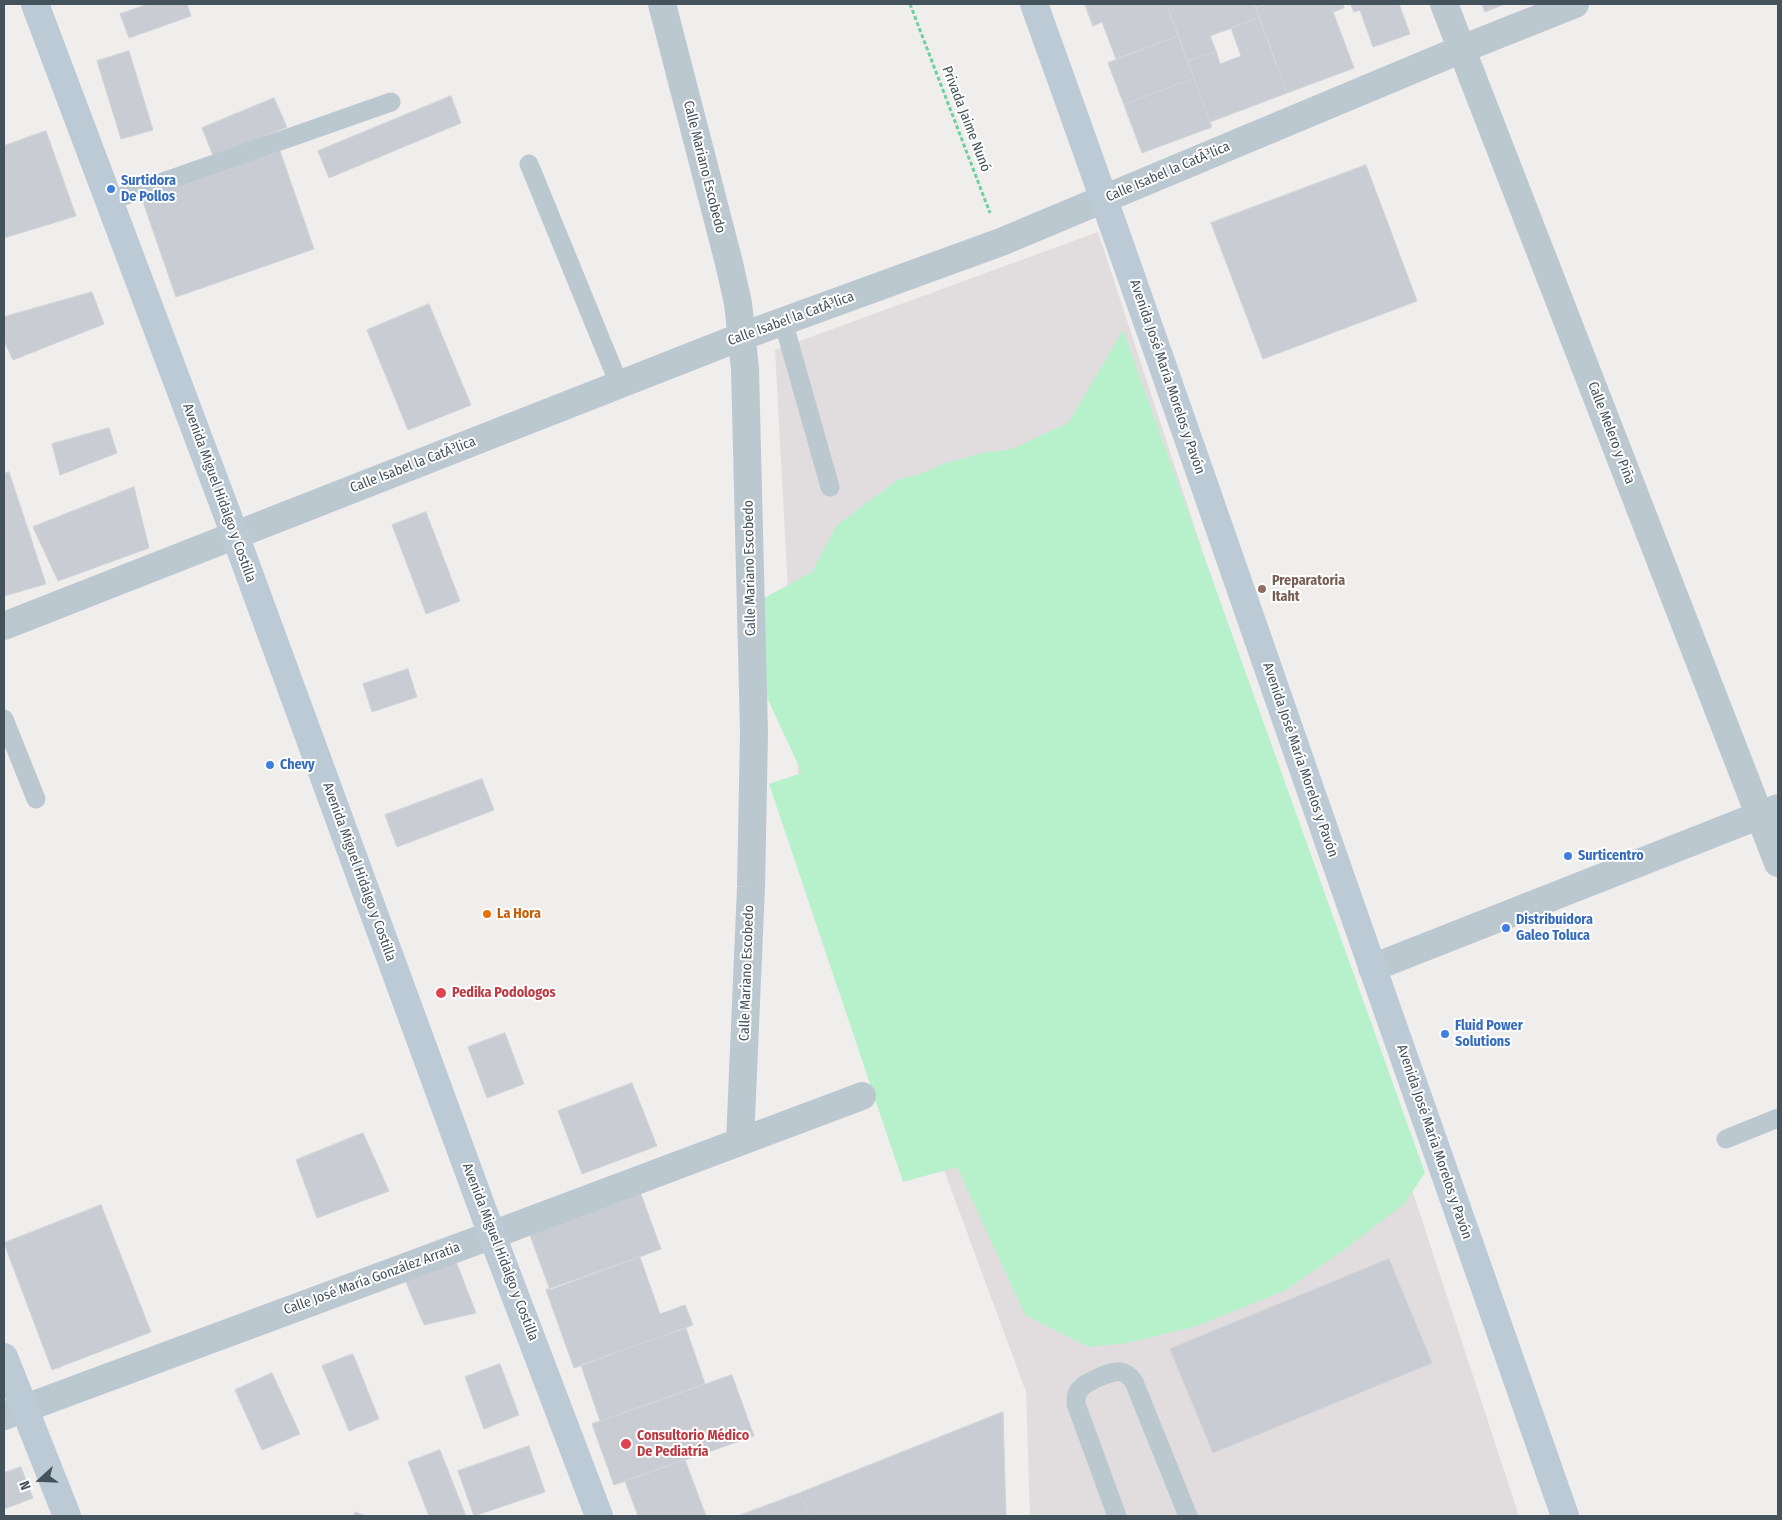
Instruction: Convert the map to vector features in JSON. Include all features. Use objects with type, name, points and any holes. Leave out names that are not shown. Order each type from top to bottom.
[{"type":"main road","name":"Avenida Miguel Hidalgo y Costilla","points":[[35,4],[235,536],[492,1235],[600,1516]]},
{"type":"main road","name":"Avenida José María Morelos y Pavón","points":[[1034,4],[1105,198],[1372,968],[1565,1516]]},
{"type":"main road","points":[[4,1357],[14,1412],[67,1516]]},
{"type":"street","name":"Calle Mariano Escobedo","points":[[662,4],[738,303],[747,402],[754,733],[751,887],[740,1142]]},
{"type":"street","name":"Calle Melero y Piña","points":[[1444,4],[1769,812],[1778,862]]},
{"type":"street","name":"Calle Isabel la CatÃ³lica","points":[[4,626],[742,336],[1001,242],[1462,49],[1575,4]]},
{"type":"street","points":[[1372,968],[1769,812]]},
{"type":"street","name":"Calle José María González Arratia","points":[[14,1412],[862,1096]]},
{"type":"lane","points":[[109,201],[391,102]]},
{"type":"lane","points":[[529,164],[619,384]]},
{"type":"lane","points":[[783,321],[830,487]]},
{"type":"lane","points":[[4,719],[36,799]]},
{"type":"lane","points":[[1726,1139],[1778,1118]]},
{"type":"lane","points":[[1117,1516],[1076,1404],[1078,1390],[1112,1372],[1120,1371],[1128,1375],[1134,1382],[1188,1516]]},
{"type":"path","name":"Privada Jaime Nunó","points":[[910,4],[1001,242]]},
{"type":"shaded area","points":[[1098,232],[1519,1516],[1030,1516],[1026,1392],[798,775],[775,350]]},
{"type":"green space","points":[[1123,330],[1425,1173],[1404,1204],[1345,1249],[1286,1290],[1197,1326],[1127,1343],[1089,1347],[1025,1315],[957,1167],[903,1182],[769,784],[802,773],[763,689],[764,598],[812,572],[837,525],[899,479],[918,475],[943,464],[982,453],[1012,449],[1068,423]]},
{"type":"building","points":[[149,4],[187,4],[191,16],[129,38],[120,14]]},
{"type":"building","points":[[1085,4],[1167,4],[1178,36],[1116,59],[1102,22],[1093,26]]},
{"type":"building","points":[[1167,4],[1254,4],[1259,18],[1210,36],[1216,51],[1188,61]]},
{"type":"building","points":[[1254,4],[1268,4],[1256,8]]},
{"type":"building","points":[[1268,4],[1330,4],[1354,68],[1287,93],[1256,8]]},
{"type":"building","points":[[1330,4],[1343,4],[1344,8],[1333,12]]},
{"type":"building","points":[[1351,4],[1399,4],[1410,34],[1373,47],[1360,10],[1354,12]]},
{"type":"building","points":[[1482,4],[1505,4],[1485,12]]},
{"type":"building","points":[[1259,18],[1287,93],[1210,122],[1188,61],[1216,51],[1220,64],[1241,56],[1231,28]]},
{"type":"building","points":[[1178,36],[1194,78],[1124,105],[1108,63]]},
{"type":"building","points":[[129,51],[153,130],[121,139],[97,61]]},
{"type":"building","points":[[1194,78],[1212,127],[1142,153],[1124,105]]},
{"type":"building","points":[[451,96],[461,123],[329,178],[318,151]]},
{"type":"building","points":[[274,98],[287,127],[214,158],[202,128]]},
{"type":"building","points":[[46,131],[76,216],[4,238],[4,146]]},
{"type":"building","points":[[280,151],[314,249],[176,297],[142,199]]},
{"type":"building","points":[[1366,165],[1417,301],[1263,359],[1211,223]]},
{"type":"building","points":[[92,292],[104,324],[13,360],[4,341],[4,317]]},
{"type":"building","points":[[429,304],[471,405],[408,430],[367,330]]},
{"type":"building","points":[[109,428],[117,453],[60,475],[52,444]]},
{"type":"building","points":[[9,472],[46,584],[4,596],[4,474]]},
{"type":"building","points":[[134,487],[149,548],[58,581],[33,527]]},
{"type":"building","points":[[426,512],[460,601],[426,614],[392,525]]},
{"type":"building","points":[[408,669],[417,697],[372,712],[363,684]]},
{"type":"building","points":[[482,779],[494,810],[397,847],[385,815]]},
{"type":"building","points":[[505,1033],[524,1084],[487,1098],[468,1047]]},
{"type":"building","points":[[632,1083],[657,1146],[582,1174],[558,1111]]},
{"type":"building","points":[[363,1133],[389,1191],[317,1218],[296,1160]]},
{"type":"building","points":[[638,1186],[661,1249],[550,1290],[527,1227]]},
{"type":"building","points":[[101,1205],[151,1332],[52,1370],[4,1243]]},
{"type":"building","points":[[640,1257],[660,1314],[685,1305],[693,1325],[574,1368],[546,1290]]},
{"type":"building","points":[[455,1259],[476,1313],[424,1325],[405,1280]]},
{"type":"building","points":[[1389,1259],[1432,1363],[1213,1453],[1170,1349]]},
{"type":"building","points":[[686,1328],[705,1384],[600,1421],[581,1365]]},
{"type":"building","points":[[353,1354],[379,1419],[349,1431],[322,1366]]},
{"type":"building","points":[[500,1364],[519,1415],[484,1429],[465,1377]]},
{"type":"building","points":[[272,1373],[300,1434],[262,1450],[235,1390]]},
{"type":"building","points":[[732,1375],[754,1436],[614,1485],[592,1424]]},
{"type":"building","points":[[1003,1412],[1006,1516],[809,1516],[800,1493]]},
{"type":"building","points":[[529,1446],[545,1492],[474,1516],[458,1471]]},
{"type":"building","points":[[440,1450],[466,1516],[429,1516],[408,1462]]},
{"type":"building","points":[[685,1460],[706,1516],[638,1516],[625,1481]]},
{"type":"building","points":[[21,1467],[33,1498],[4,1509],[4,1473]]},
{"type":"building","points":[[800,1493],[809,1516],[738,1516]]},
{"type":"building","points":[[355,1512],[366,1516],[354,1516]]},
{"type":"place","name":"Surtidora De Pollos","points":[[111,189]]},
{"type":"place","name":"Preparatoria Itaht","points":[[1262,589]]},
{"type":"place","name":"Chevy","points":[[270,765]]},
{"type":"place","name":"Surticentro","points":[[1568,856]]},
{"type":"place","name":"La Hora","points":[[487,914]]},
{"type":"place","name":"Distribuidora Galeo Toluca","points":[[1506,928]]},
{"type":"place","name":"Pedika Podologos","points":[[441,993]]},
{"type":"place","name":"Fluid Power Solutions","points":[[1445,1034]]},
{"type":"place","name":"Consultorio Médico De Pediatría","points":[[626,1444]]}]
